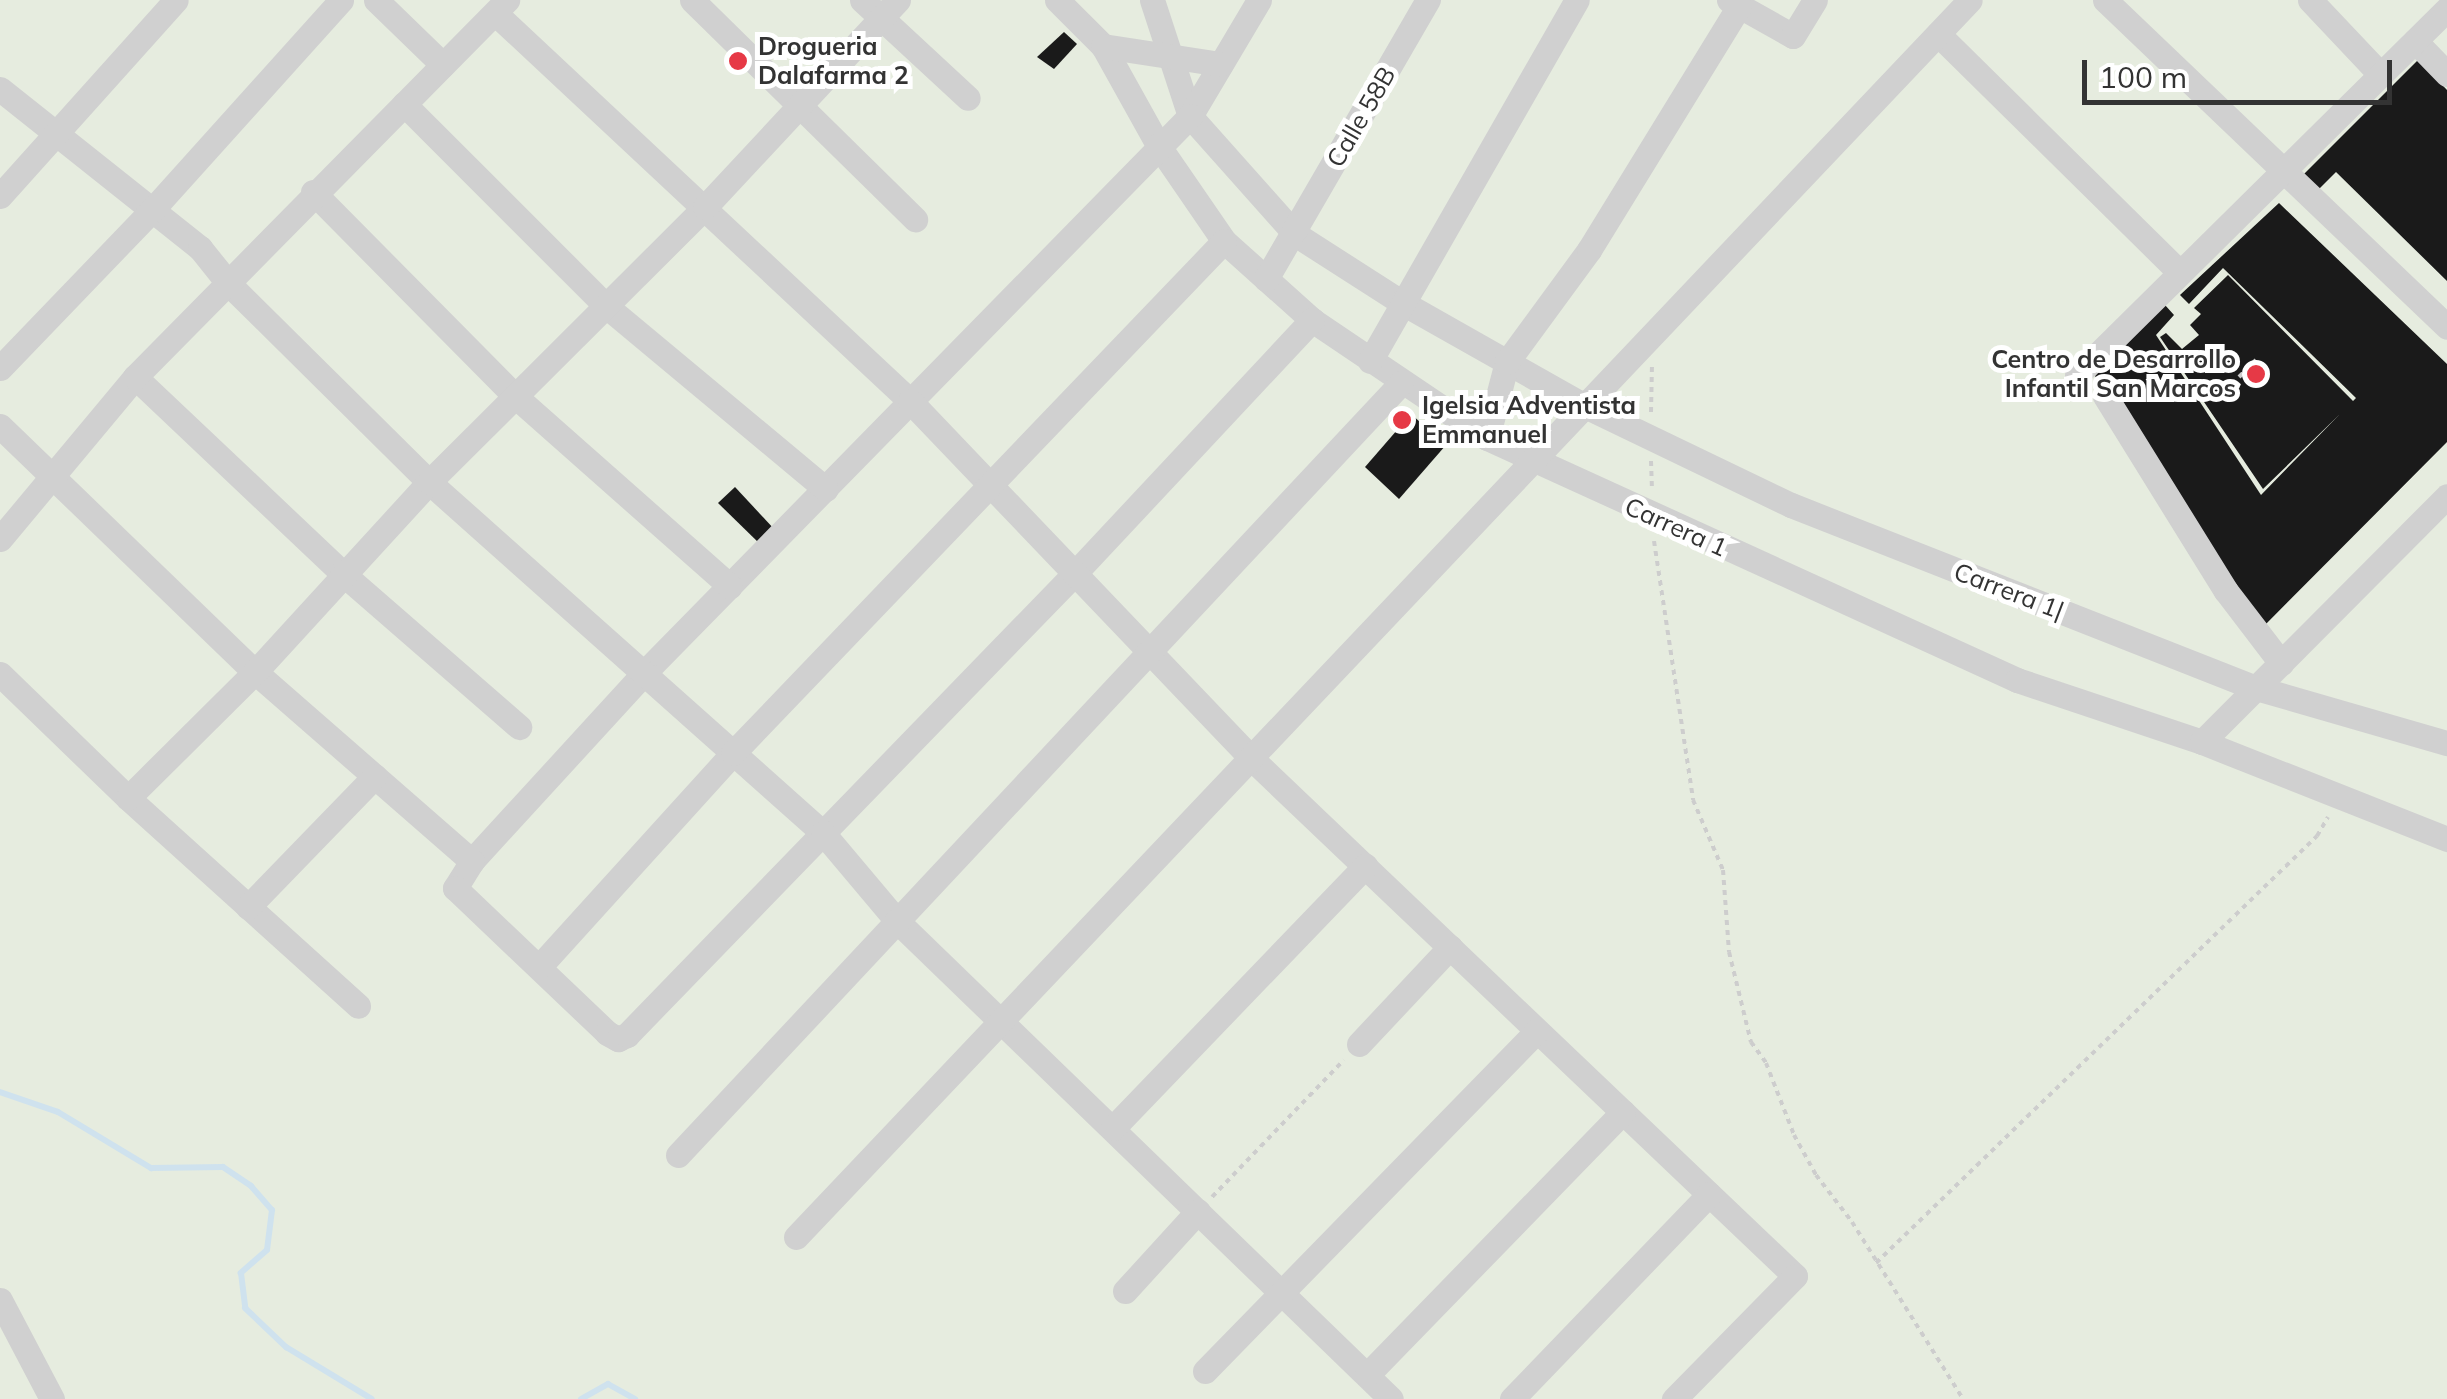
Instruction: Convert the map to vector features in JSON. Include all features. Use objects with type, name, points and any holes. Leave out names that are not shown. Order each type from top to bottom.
[{"type":"street","points":[[0,196],[60,134],[176,0]]},
{"type":"street","points":[[0,368],[153,209],[341,0]]},
{"type":"street","points":[[376,0],[443,65]]},
{"type":"street","points":[[692,0],[915,220]]},
{"type":"street","name":"Carrera 1","points":[[1057,0],[1103,46],[1158,145],[1224,241],[1312,320],[1487,438],[2017,680],[2202,742],[2447,840]]},
{"type":"street","points":[[1152,0],[1190,116]]},
{"type":"street","points":[[1259,0],[1190,116],[644,672],[472,861],[455,888],[607,1034],[618,1038],[627,1035],[1075,573],[1312,320]]},
{"type":"street","name":"Calle 58B","points":[[1266,279],[1428,0]]},
{"type":"street","points":[[1370,362],[1577,0]]},
{"type":"street","points":[[1487,438],[1507,362],[1589,250],[1734,3],[1793,36],[1815,0]]},
{"type":"street","points":[[796,1238],[1970,0]]},
{"type":"street","points":[[2105,0],[2286,168],[2447,328]]},
{"type":"street","points":[[2310,0],[2381,75]]},
{"type":"street","points":[[0,539],[135,377],[313,192],[501,6],[910,401],[1251,758],[1795,1276],[1674,1399]]},
{"type":"street","points":[[128,798],[255,672],[429,482],[800,107],[880,6],[968,98]]},
{"type":"street","points":[[2078,375],[2447,9]]},
{"type":"street","points":[[1938,34],[2180,274]]},
{"type":"street","points":[[2415,41],[2447,74]]},
{"type":"street","points":[[1103,46],[1221,64]]},
{"type":"street","points":[[0,88],[200,248],[228,284],[429,482],[823,834],[897,921],[1391,1399]]},
{"type":"street","points":[[404,104],[606,306],[826,490]]},
{"type":"street","name":"Carrera 1|","points":[[1190,116],[1295,234],[1401,302],[1584,406],[1792,506],[2256,688],[2447,743]]},
{"type":"street","points":[[313,192],[515,396],[730,586]]},
{"type":"street","points":[[539,967],[734,753],[1224,241]]},
{"type":"street","points":[[135,377],[342,573],[519,726]]},
{"type":"street","points":[[678,1156],[1401,383]]},
{"type":"street","points":[[2105,396],[2226,591],[2280,663]]},
{"type":"street","points":[[0,426],[255,672],[472,861]]},
{"type":"street","points":[[2202,742],[2447,496]]},
{"type":"street","points":[[0,674],[128,798],[358,1006]]},
{"type":"street","points":[[248,906],[375,776]]},
{"type":"street","points":[[1113,1128],[1365,866]]},
{"type":"street","points":[[1359,1044],[1450,948]]},
{"type":"street","points":[[1205,1371],[1537,1030]]},
{"type":"street","points":[[1367,1376],[1623,1112]]},
{"type":"street","points":[[1512,1399],[1709,1194]]},
{"type":"street","points":[[1125,1291],[1198,1211]]},
{"type":"street","points":[[0,1300],[52,1399]]},
{"type":"path","points":[[1650,337],[1657,578],[1693,800],[1722,870],[1730,952],[1751,1042],[1766,1062],[1794,1135],[1816,1175],[1852,1222],[1962,1399]]},
{"type":"path","points":[[2240,377],[2256,360]]},
{"type":"path","points":[[1876,1263],[2317,836]]},
{"type":"path","points":[[1198,1211],[1359,1044]]},
{"type":"shaded area","points":[[0,0],[2447,0],[2447,1399],[0,1399]]},
{"type":"building","points":[[1064,32],[1077,44],[1054,69],[1037,57]]},
{"type":"building","points":[[2418,60],[2447,90],[2447,281],[2336,172],[2317,191],[2303,175]]},
{"type":"building","points":[[2279,203],[2447,364],[2447,442],[2262,628],[2095,376],[2165,305],[2174,315],[2156,335],[2261,495],[2340,414],[2263,489],[2160,337],[2166,333],[2182,349],[2199,335],[2190,325],[2201,314],[2194,308],[2228,275],[2353,401],[2356,398],[2223,268],[2189,304],[2180,295]]},
{"type":"building","points":[[1411,414],[1446,445],[1399,499],[1365,467]]},
{"type":"building","points":[[735,487],[775,530],[761,545],[718,503]]},
{"type":"waterway","points":[[0,1092],[58,1112],[151,1168],[223,1167],[251,1186],[272,1210],[267,1250],[241,1273],[245,1308],[286,1347],[372,1399]]},
{"type":"waterway","points":[[581,1399],[608,1384],[635,1399]]},
{"type":"place","name":"Drogueria Dalafarma 2","points":[[738,61]]},
{"type":"place","name":"Centro de Desarrollo Infantil San Marcos","points":[[2256,374]]},
{"type":"place","name":"Igelsia Adventista Emmanuel","points":[[1402,420]]}]
